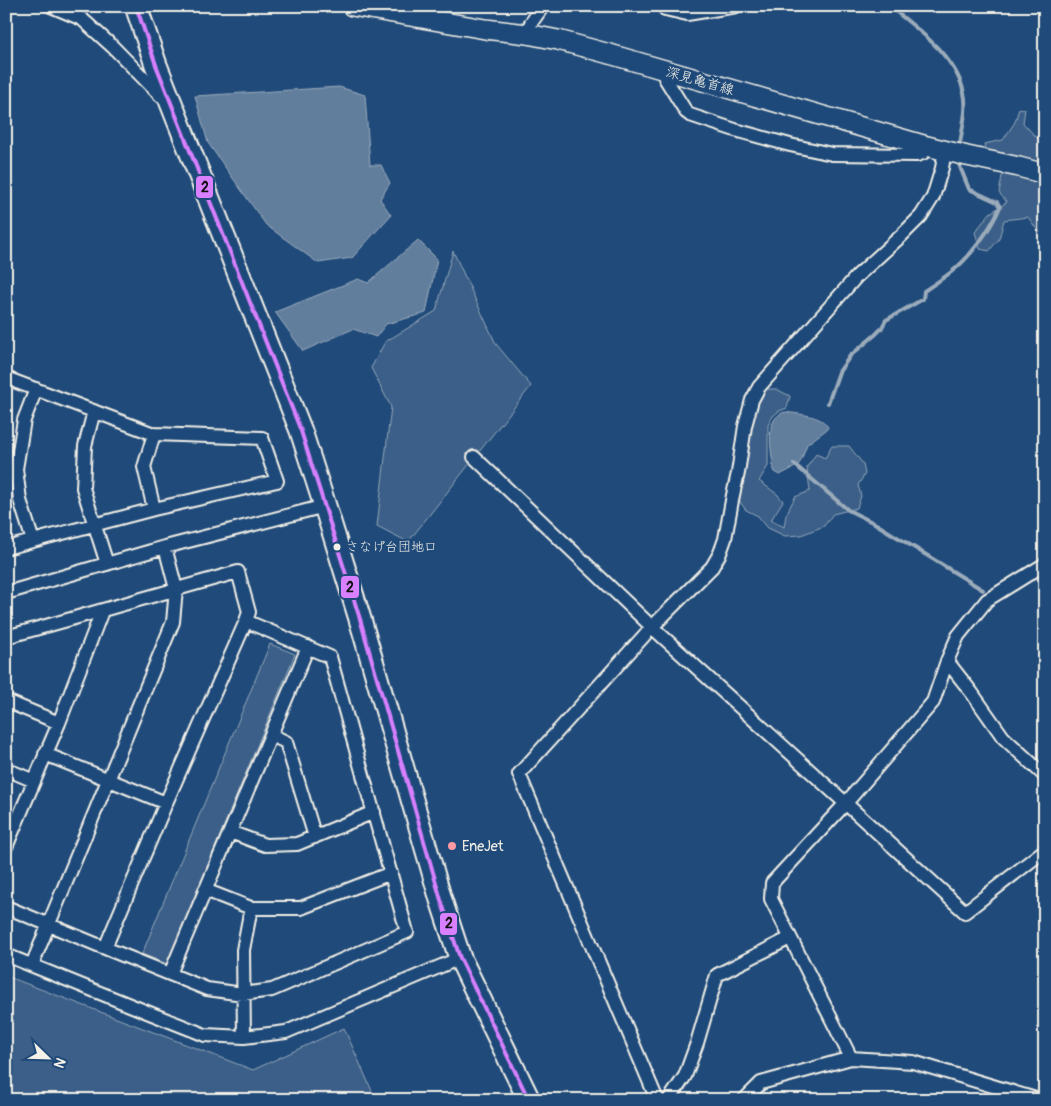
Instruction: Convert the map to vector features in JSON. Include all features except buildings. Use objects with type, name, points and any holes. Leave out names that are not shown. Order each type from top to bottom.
[{"type":"highway","points":[[136,6],[156,65],[300,431],[325,506],[441,900],[460,958],[529,1100]]},
{"type":"main road","name":"深見亀首線","points":[[352,6],[558,40],[936,148],[1045,174]]},
{"type":"street","points":[[51,6],[82,19],[113,47],[161,96]]},
{"type":"street","points":[[527,34],[531,23],[543,6]]},
{"type":"street","points":[[662,7],[687,14],[737,6]]},
{"type":"street","points":[[658,1100],[519,774],[652,627],[712,567],[725,539],[745,426],[752,400],[759,387],[857,276],[922,216],[933,197],[942,168],[936,148],[918,155],[832,154],[790,145],[690,116],[665,78],[665,70]]},
{"type":"street","points":[[6,378],[154,434],[262,438],[276,480],[154,509],[6,548]]},
{"type":"street","points":[[33,541],[20,500],[16,469],[24,420],[36,389]]},
{"type":"street","points":[[94,411],[85,446],[84,488],[107,564]]},
{"type":"street","points":[[154,434],[144,467],[154,509]]},
{"type":"street","points":[[474,457],[652,627],[965,912],[1045,850]]},
{"type":"street","points":[[6,593],[165,547],[325,506]]},
{"type":"street","points":[[32,965],[173,622],[176,589],[165,547]]},
{"type":"street","points":[[851,1058],[771,900],[772,883],[846,803],[933,702],[958,636],[987,600],[1045,564]]},
{"type":"street","points":[[6,637],[238,572],[249,612],[246,621],[105,948]]},
{"type":"street","points":[[7,842],[59,723],[102,611]]},
{"type":"street","points":[[6,907],[207,989],[243,994],[272,990],[407,932],[330,658],[246,621]]},
{"type":"street","points":[[170,974],[308,647]]},
{"type":"street","points":[[947,661],[1003,737],[1045,776]]},
{"type":"street","points":[[6,701],[59,723]]},
{"type":"street","points":[[271,735],[286,742],[315,837]]},
{"type":"street","points":[[45,754],[166,803]]},
{"type":"street","points":[[6,769],[34,781]]},
{"type":"street","points":[[230,832],[265,845],[297,844],[374,812]]},
{"type":"street","points":[[205,890],[251,908],[301,908],[391,873]]},
{"type":"street","points":[[244,1037],[243,950],[251,908]]},
{"type":"street","points":[[669,1100],[685,1076],[716,975],[790,938]]},
{"type":"street","points":[[6,955],[205,1035],[244,1037],[286,1032],[460,958]]},
{"type":"street","points":[[744,1100],[762,1083],[851,1058],[913,1062],[1039,1100]]},
{"type":"shaded area","points":[[339,87],[365,95],[370,165],[381,165],[390,183],[380,199],[391,215],[352,258],[318,263],[266,225],[208,143],[195,96]]},
{"type":"shaded area","points":[[1019,108],[1025,109],[1023,123],[1038,139],[1045,133],[1045,155],[1038,162],[1033,174],[1045,177],[1045,234],[1038,231],[1028,217],[1004,220],[999,239],[989,251],[980,249],[975,232],[990,213],[1007,202],[999,193],[1002,176],[1010,171],[986,152],[984,144],[1003,140],[1015,122]]},
{"type":"shaded area","points":[[418,240],[437,259],[426,313],[386,324],[376,337],[353,329],[303,351],[275,312],[358,279],[368,283]]},
{"type":"shaded area","points":[[453,251],[496,344],[531,386],[408,542],[377,526],[391,407],[371,368],[385,342],[436,311]]},
{"type":"shaded area","points":[[764,389],[776,389],[790,396],[787,408],[773,416],[768,425],[768,466],[759,481],[777,494],[783,501],[771,520],[784,527],[786,515],[795,497],[810,491],[807,467],[816,454],[825,458],[832,446],[849,446],[863,464],[865,474],[858,485],[861,496],[857,508],[833,514],[824,526],[801,535],[785,536],[768,528],[758,516],[746,510],[737,498],[749,422]]},
{"type":"shaded area","points":[[785,412],[816,418],[821,420],[828,428],[807,444],[801,461],[797,466],[780,475],[773,468],[770,436],[774,421],[778,415]]},
{"type":"shaded area","points":[[270,644],[295,654],[167,964],[142,954]]},
{"type":"shaded area","points":[[6,976],[253,1070],[344,1028],[376,1100],[6,1100]]},
{"type":"waterway","points":[[889,6],[934,44],[953,67],[960,80],[965,99],[960,144]]},
{"type":"waterway","points":[[828,403],[839,372],[850,356],[875,335],[886,320],[923,299],[924,291],[965,260],[979,243],[996,216],[1000,207],[997,202],[969,189],[958,162]]},
{"type":"waterway","points":[[794,464],[848,510],[876,524],[983,590]]},
{"type":"transit line","name":"2","points":[[136,6],[156,65],[301,431],[360,619],[441,900],[460,958],[529,1100]]},
{"type":"place","name":"さなげ台団地口","points":[[337,547]]},
{"type":"place","name":"EneJet","points":[[452,846]]}]
